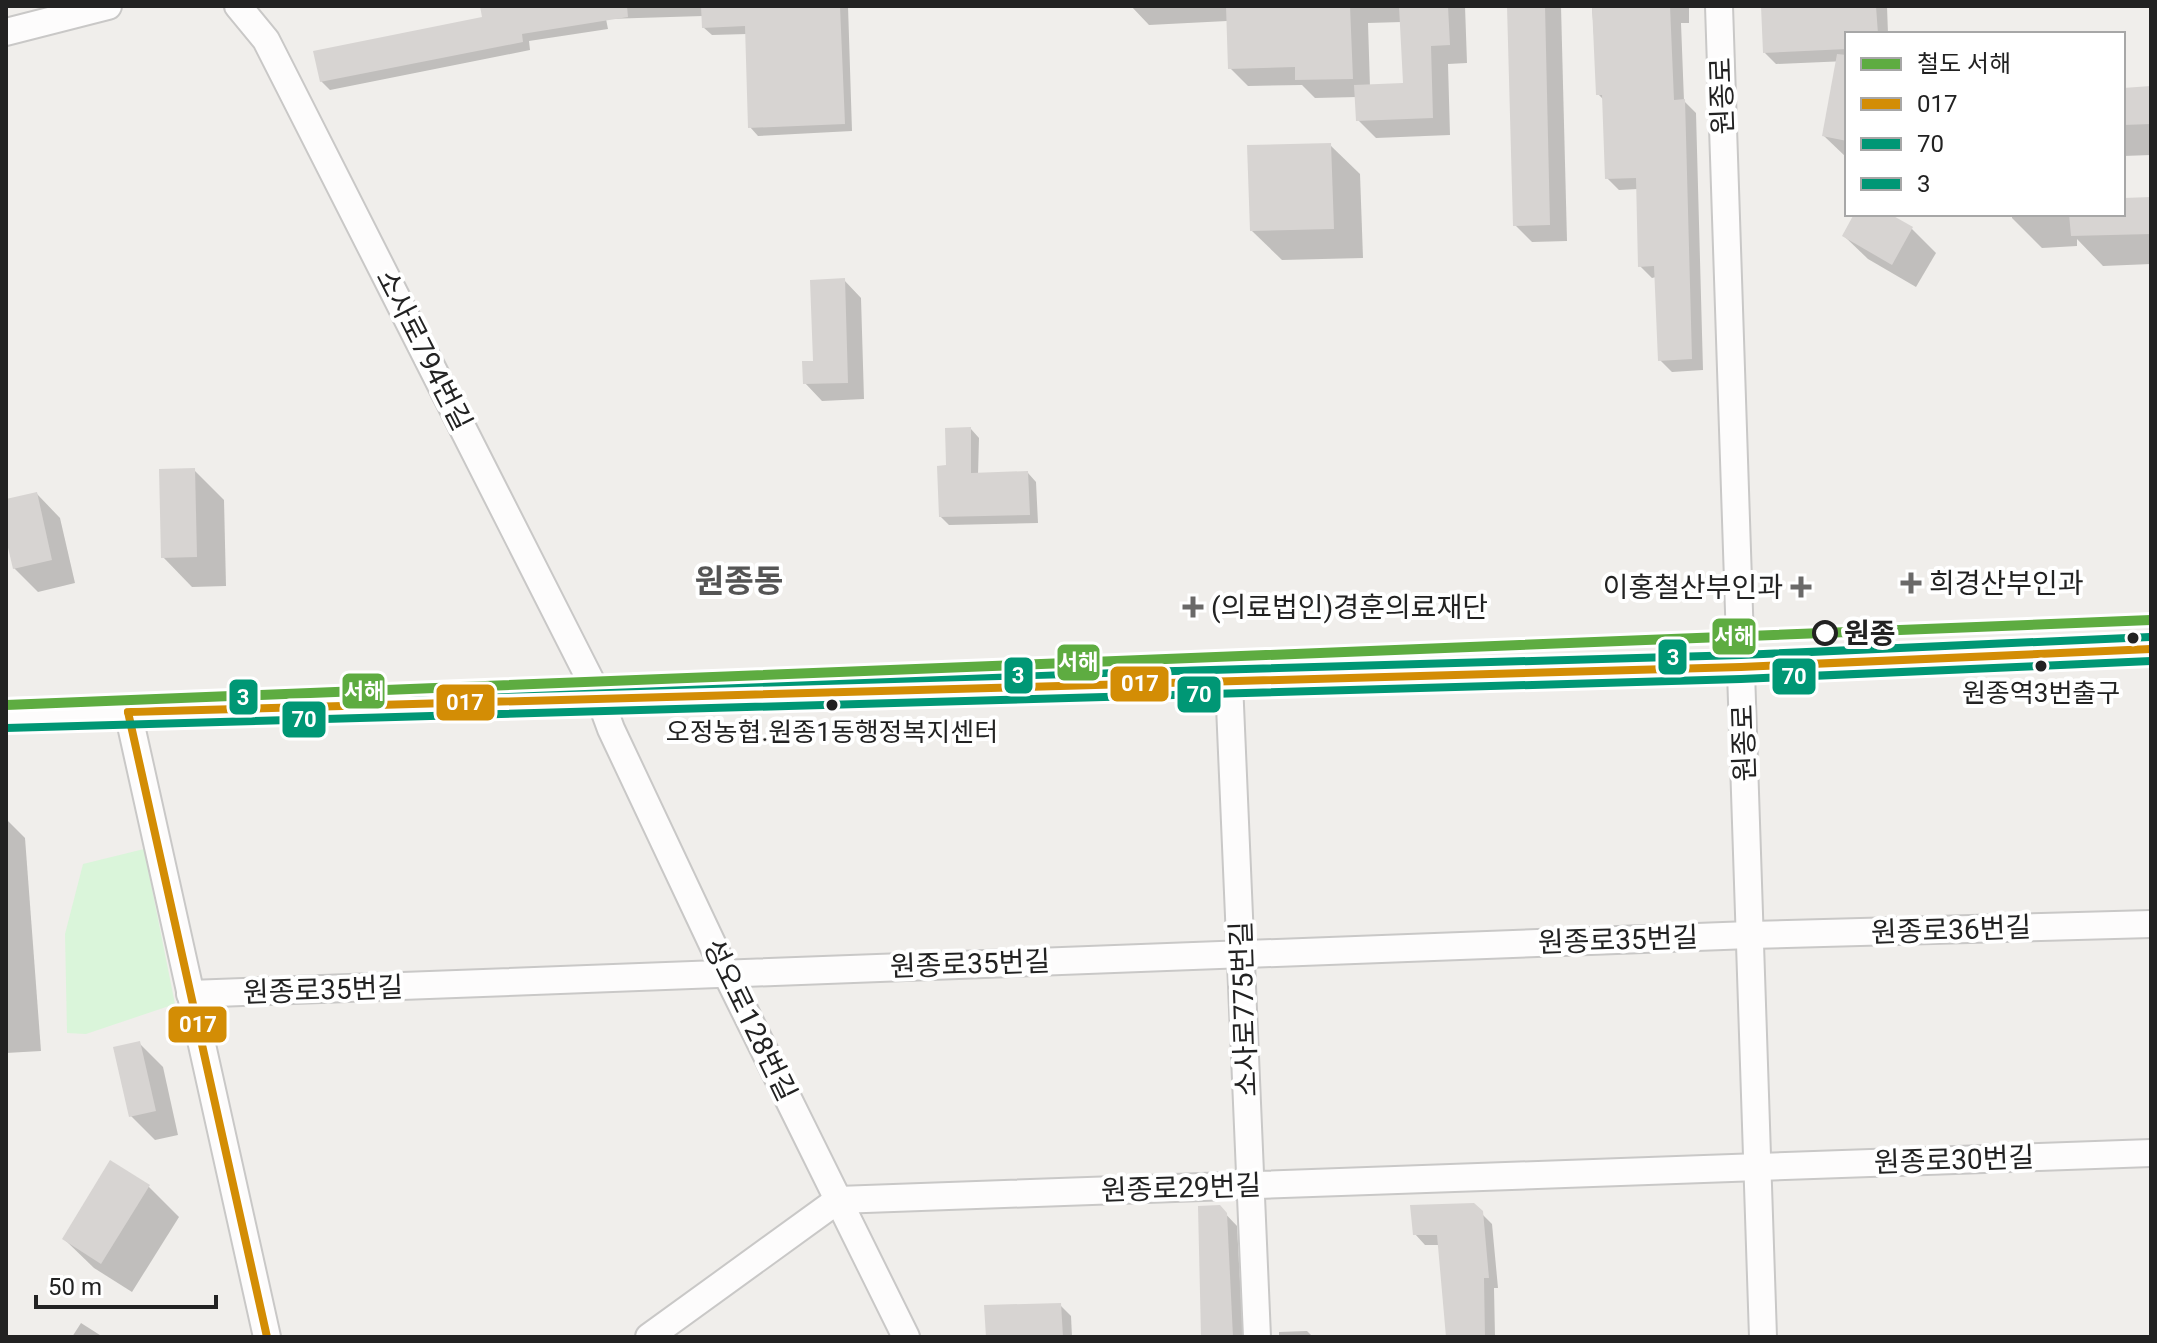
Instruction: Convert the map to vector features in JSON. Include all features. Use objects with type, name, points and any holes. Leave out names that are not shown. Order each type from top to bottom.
[{"type":"street","points":[[6,32],[108,6]]},
{"type":"street","name":"소사로794번길","points":[[238,6],[266,40],[600,699]]},
{"type":"street","name":"원종로","points":[[1719,6],[1763,1337]]},
{"type":"street","points":[[6,716],[1741,667],[2151,649]]},
{"type":"street","name":"소사로775번길","points":[[1229,682],[1257,1337]]},
{"type":"street","name":"성오로128번길","points":[[600,699],[611,729],[726,973],[906,1337]]},
{"type":"street","points":[[128,712],[267,1337]]},
{"type":"street","name":"원종로36번길","points":[[1750,935],[2151,924]]},
{"type":"street","name":"원종로35번길","points":[[190,994],[1750,935]]},
{"type":"street","name":"원종로30번길","points":[[1758,1167],[2151,1153]]},
{"type":"street","name":"원종로29번길","points":[[838,1200],[1758,1167]]},
{"type":"street","points":[[649,1337],[838,1200]]},
{"type":"green space","points":[[144,849],[175,1004],[86,1034],[67,1033],[65,934],[83,864]]},
{"type":"building","points":[[480,6],[627,6],[628,17],[522,34],[523,42],[320,82],[313,51],[482,17]]},
{"type":"building","points":[[701,6],[840,6],[845,124],[748,128],[745,26],[702,28]]},
{"type":"building","points":[[1226,6],[1350,6],[1353,79],[1295,80],[1295,67],[1228,69]]},
{"type":"building","points":[[1399,6],[1448,6],[1450,45],[1431,46],[1433,118],[1356,121],[1354,85],[1403,83]]},
{"type":"building","points":[[1507,6],[1545,6],[1550,225],[1513,226]]},
{"type":"building","points":[[1592,6],[1670,6],[1674,100],[1685,99],[1692,359],[1658,361],[1654,266],[1638,267],[1636,178],[1605,179],[1602,95],[1596,95]]},
{"type":"building","points":[[1761,6],[1876,6],[1878,32],[1845,32],[1845,49],[1763,53]]},
{"type":"building","points":[[1837,54],[1845,55],[1845,141],[1822,136]]},
{"type":"building","points":[[2151,86],[2151,124],[2125,125],[2125,88]]},
{"type":"building","points":[[1331,143],[1334,229],[1250,231],[1247,145]]},
{"type":"building","points":[[2151,197],[2151,234],[2071,236],[2069,216],[2125,216],[2125,198]]},
{"type":"building","points":[[1853,216],[1894,216],[1913,227],[1892,265],[1842,236]]},
{"type":"building","points":[[845,278],[848,383],[803,384],[802,361],[813,361],[810,280]]},
{"type":"building","points":[[971,427],[971,473],[1028,471],[1030,515],[939,517],[937,466],[946,465],[945,428]]},
{"type":"building","points":[[195,468],[197,557],[161,558],[159,469]]},
{"type":"building","points":[[37,492],[52,560],[13,569],[6,539],[6,499]]},
{"type":"building","points":[[140,1041],[156,1111],[129,1117],[113,1047]]},
{"type":"building","points":[[110,1160],[150,1185],[101,1264],[62,1239]]},
{"type":"building","points":[[1474,1203],[1483,1211],[1489,1278],[1484,1278],[1485,1337],[1446,1337],[1437,1235],[1413,1235],[1410,1205]]},
{"type":"building","points":[[1220,1205],[1227,1213],[1233,1337],[1201,1337],[1198,1206]]},
{"type":"building","points":[[1061,1303],[1063,1337],[986,1337],[984,1305]]},
{"type":"rail line","name":"서해","points":[[6,705],[2151,620]]},
{"type":"transit line","name":"3","points":[[6,704],[1741,655],[2150,637]]},
{"type":"transit line","name":"017","points":[[128,712],[1741,667],[2151,649]]},
{"type":"transit line","name":"70","points":[[6,728],[1741,679],[2151,661]]},
{"type":"transit line","name":"017","points":[[128,712],[267,1337]]},
{"type":"place","name":"희경산부인과","points":[[1911,583]]},
{"type":"place","name":"이홍철산부인과","points":[[1801,587]]},
{"type":"place","name":"(의료법인)경훈의료재단","points":[[1193,607]]},
{"type":"place","name":"원종","points":[[1825,633]]},
{"type":"place","name":"원종역3번출구","points":[[2041,666]]},
{"type":"place","name":"오정농협.원종1동행정복지센터","points":[[832,705]]},
{"type":"district","name":"원종동","points":[[739,581]]}]
